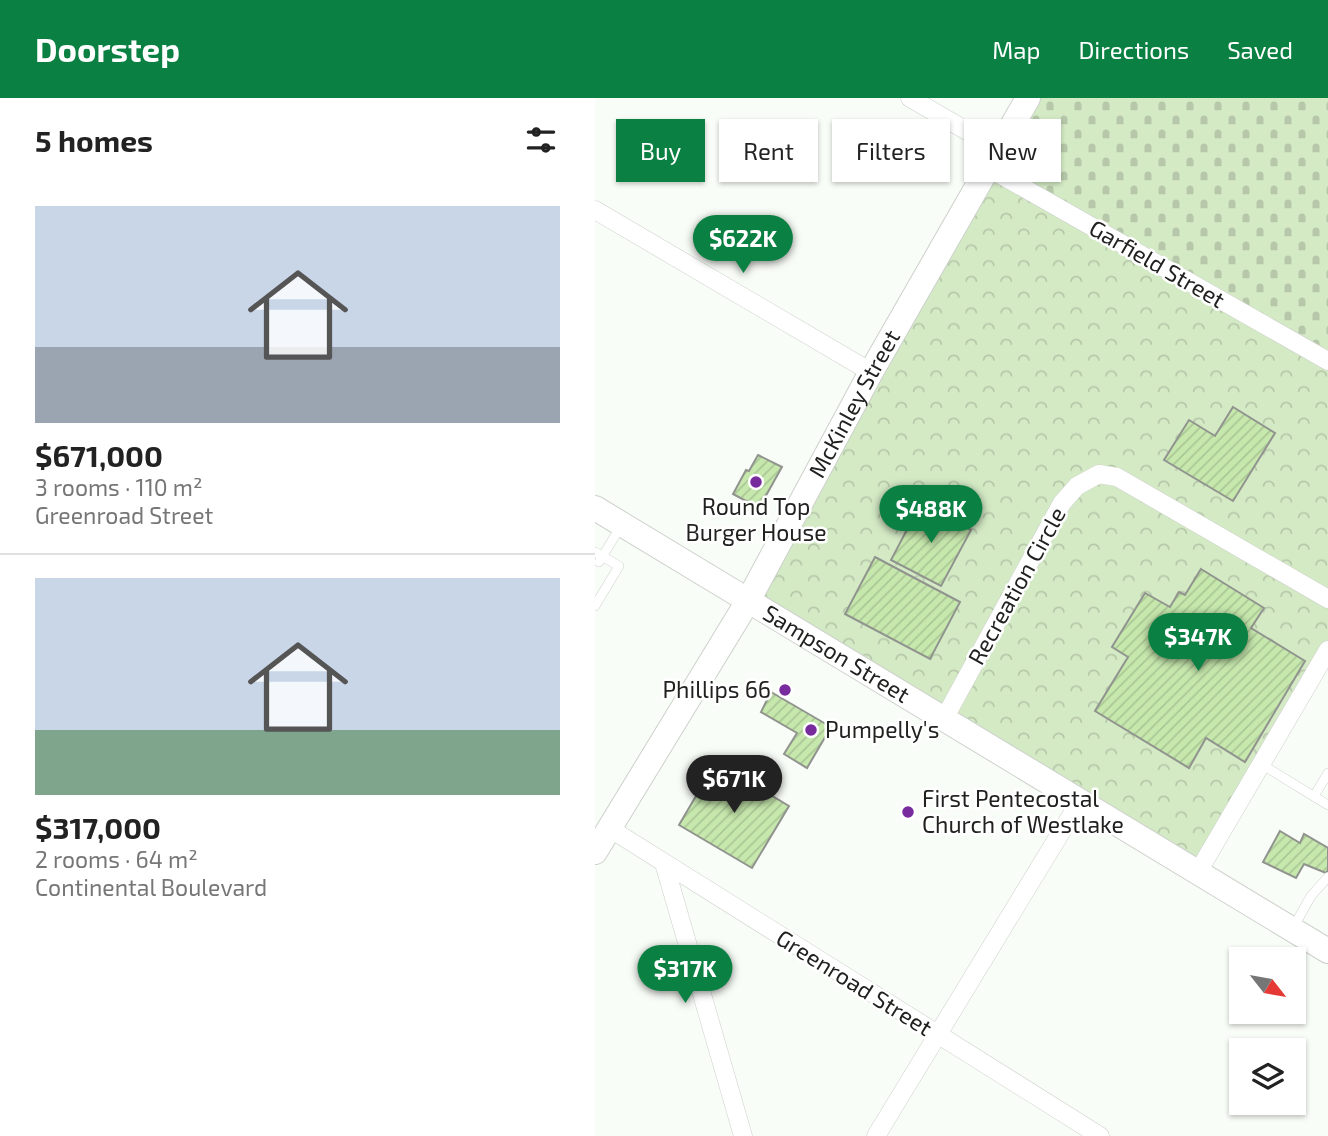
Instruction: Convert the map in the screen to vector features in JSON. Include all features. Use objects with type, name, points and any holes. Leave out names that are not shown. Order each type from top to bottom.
[{"type":"main road","name":"McKinley Street","points":[[1015,119],[1028,98]]},
{"type":"main road","name":"McKinley Street","points":[[595,852],[748,601],[870,372],[978,182]]},
{"type":"main road","name":"Sampson Street","points":[[595,508],[1328,951]]},
{"type":"street","name":"Garfield Street","points":[[909,98],[964,138]]},
{"type":"street","name":"Garfield Street","points":[[1032,182],[1328,361]]},
{"type":"street","points":[[595,210],[870,372]]},
{"type":"street","name":"Recreation Circle","points":[[944,719],[1062,503],[1077,486],[1099,474],[1117,477],[1328,599]]},
{"type":"street","points":[[1198,872],[1328,650]]},
{"type":"street","points":[[877,1136],[1080,801]]},
{"type":"street","name":"Greenroad Street","points":[[609,828],[1100,1136]]},
{"type":"street","points":[[664,863],[743,1136]]},
{"type":"lane","points":[[595,606],[619,566],[599,556],[622,525]]},
{"type":"lane","points":[[1261,764],[1328,805]]},
{"type":"lane","points":[[1314,796],[1328,773]]},
{"type":"lane","points":[[1292,929],[1311,896],[1328,877]]},
{"type":"green space","points":[[1028,98],[1328,98],[1328,361],[1013,182],[1061,182],[1061,119],[1016,119]]},
{"type":"green space","points":[[979,182],[1013,182],[1328,361],[1328,650],[1198,872],[748,601]]},
{"type":"building","points":[[1233,407],[1275,433],[1233,501],[1164,460],[1189,420],[1215,436]]},
{"type":"building","name":"Round Top Burger House","points":[[758,455],[782,467],[759,508],[733,494]]},
{"type":"building","points":[[921,503],[971,530],[941,586],[891,560]]},
{"type":"building","points":[[875,557],[960,602],[930,659],[845,614]]},
{"type":"building","points":[[1201,569],[1264,608],[1251,628],[1305,661],[1245,762],[1206,738],[1189,768],[1095,711],[1128,657],[1112,647],[1145,593],[1170,607],[1179,592],[1185,595]]},
{"type":"building","name":"Pumpelly's","points":[[771,692],[831,727],[807,768],[784,754],[797,733],[761,712]]},
{"type":"building","points":[[716,762],[789,806],[752,868],[679,825]]},
{"type":"building","points":[[1280,831],[1300,843],[1304,834],[1328,848],[1326,873],[1304,864],[1296,878],[1263,862]]},
{"type":"place","name":"Round Top Burger House","points":[[756,482]]},
{"type":"place","name":"Phillips 66","points":[[785,690]]},
{"type":"place","name":"Pumpelly's","points":[[811,730]]},
{"type":"place","name":"First Pentecostal Church of Westlake","points":[[908,812]]}]
